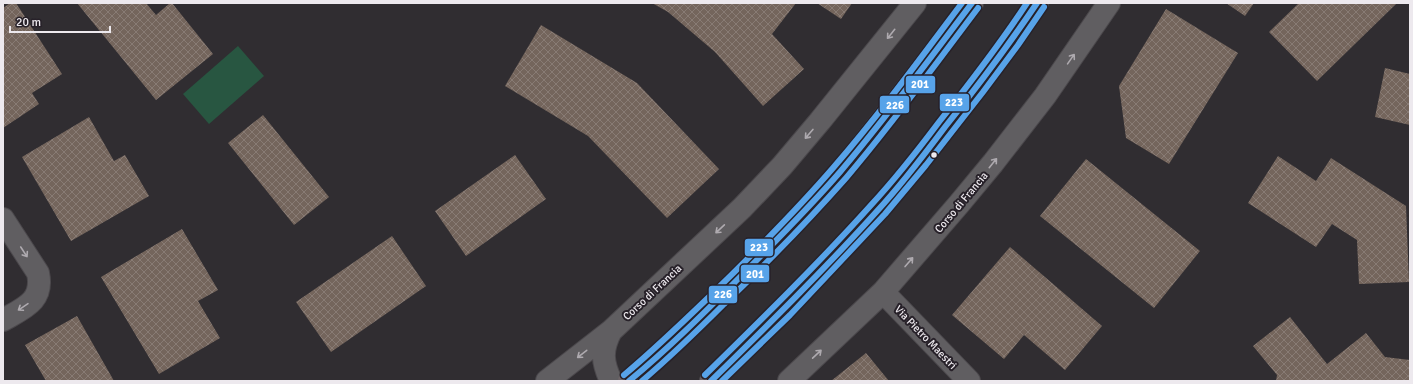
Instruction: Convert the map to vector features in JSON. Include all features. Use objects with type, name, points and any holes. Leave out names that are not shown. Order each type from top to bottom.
[{"type":"main road","points":[[630,381],[702,315],[823,191],[882,120],[972,3]]},
{"type":"main road","points":[[711,381],[834,258],[879,209],[920,160],[976,87],[1037,3]]},
{"type":"street","name":"Corso di Francia","points":[[547,381],[611,331],[742,208],[782,166],[915,3]]},
{"type":"street","name":"Corso di Francia","points":[[789,381],[883,292],[993,163],[1044,96],[1109,3]]},
{"type":"street","points":[[3,219],[38,273],[40,283],[39,291],[33,300],[3,320]]},
{"type":"street","name":"Via Pietro Maestri","points":[[883,292],[969,381]]},
{"type":"street","name":"Corso di Francia","points":[[611,331],[605,345],[604,357],[604,365],[611,381]]},
{"type":"green space","points":[[238,46],[264,76],[209,124],[183,94]]},
{"type":"building","points":[[10,3],[16,3],[62,74],[32,93],[39,104],[3,128],[3,8]]},
{"type":"building","points":[[77,3],[146,3],[156,15],[172,3],[213,54],[156,100]]},
{"type":"building","points":[[652,3],[796,3],[772,34],[804,69],[763,106],[715,52],[668,12]]},
{"type":"building","points":[[817,3],[852,3],[841,19]]},
{"type":"building","points":[[1226,3],[1254,3],[1245,16]]},
{"type":"building","points":[[1299,3],[1397,3],[1317,81],[1269,32]]},
{"type":"building","points":[[1166,9],[1238,53],[1169,164],[1126,138],[1119,86]]},
{"type":"building","points":[[541,25],[637,83],[719,169],[667,218],[588,136],[505,86]]},
{"type":"building","points":[[1385,68],[1410,74],[1410,125],[1375,117]]},
{"type":"building","points":[[263,115],[329,197],[294,225],[228,143]]},
{"type":"building","points":[[89,117],[114,161],[125,155],[149,196],[71,241],[22,157]]},
{"type":"building","points":[[515,155],[546,199],[466,256],[435,211]]},
{"type":"building","points":[[1278,156],[1316,181],[1331,158],[1406,206],[1409,282],[1359,284],[1357,240],[1332,224],[1316,247],[1248,203]]},
{"type":"building","points":[[1086,159],[1200,251],[1154,308],[1040,216]]},
{"type":"building","points":[[182,229],[218,290],[198,301],[220,338],[159,374],[101,277]]},
{"type":"building","points":[[392,236],[426,286],[331,352],[296,302]]},
{"type":"building","points":[[1010,247],[1102,326],[1065,370],[1024,335],[1004,359],[952,315]]},
{"type":"building","points":[[77,316],[114,381],[46,381],[25,345]]},
{"type":"building","points":[[1290,317],[1327,364],[1366,333],[1385,357],[1410,360],[1410,381],[1276,381],[1277,375],[1253,346]]},
{"type":"building","points":[[866,353],[889,381],[831,381]]},
{"type":"transit line","name":"223","points":[[624,375],[711,295],[804,201],[883,107],[962,3]]},
{"type":"transit line","name":"226","points":[[629,381],[672,344],[713,304],[828,186],[891,110],[972,3]]},
{"type":"transit line","name":"223","points":[[705,375],[811,269],[890,184],[973,78],[1027,3]]},
{"type":"transit line","name":"226","points":[[711,381],[817,275],[896,190],[981,82],[1037,3]]},
{"type":"transit line","name":"201","points":[[722,381],[790,315],[885,214],[926,165],[983,92],[1044,7]]},
{"type":"transit line","name":"201","points":[[642,381],[663,363],[755,274],[846,178],[897,115],[978,8]]}]
